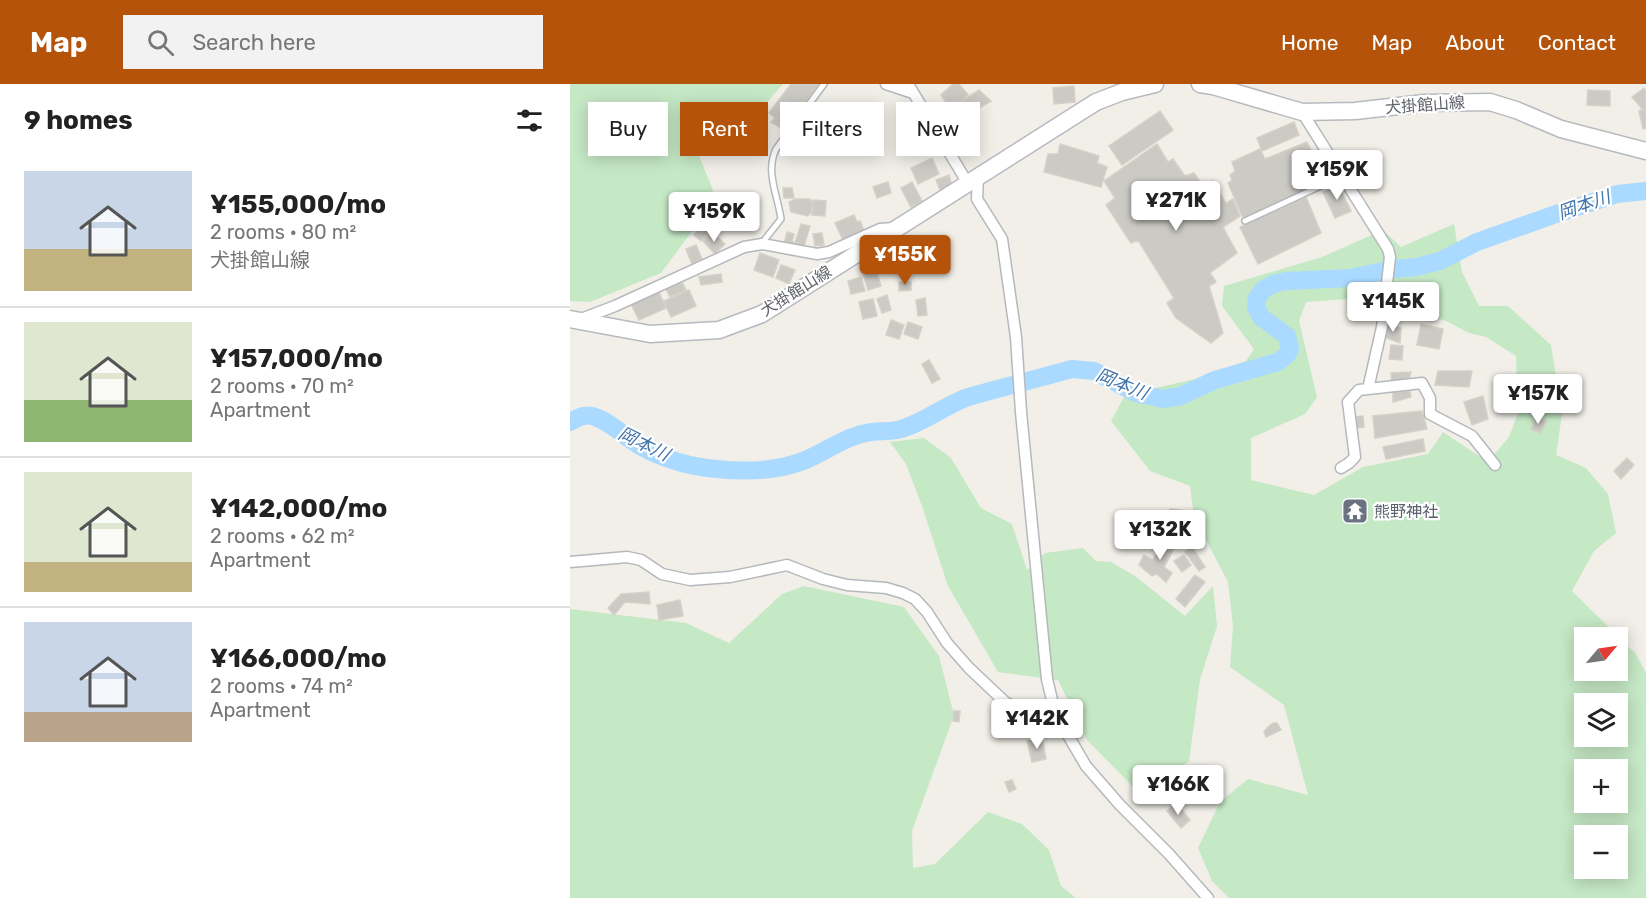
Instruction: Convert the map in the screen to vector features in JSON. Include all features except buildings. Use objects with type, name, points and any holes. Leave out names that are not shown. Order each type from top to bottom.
[{"type":"main road","name":"犬掛館山線","points":[[574,320],[650,334],[719,330],[762,314],[1096,102],[1122,92],[1155,84]]},
{"type":"main road","name":"犬掛館山線","points":[[1200,84],[1302,112],[1355,111],[1425,103],[1490,102],[1561,129],[1646,151]]},
{"type":"street","points":[[886,84],[911,89],[1002,238],[1016,337],[1047,679],[1055,713],[1086,766],[1208,898]]},
{"type":"street","points":[[1302,112],[1388,249],[1390,257],[1382,327],[1368,389]]},
{"type":"street","points":[[967,183],[977,199]]},
{"type":"street","points":[[574,320],[615,306],[744,247],[762,244],[817,254],[829,252],[880,229],[896,227]]},
{"type":"street","points":[[1341,468],[1355,457],[1348,402],[1359,390],[1422,383],[1430,398],[1430,414],[1472,436],[1495,465]]},
{"type":"street","points":[[570,562],[627,557],[641,560],[662,574],[690,580],[730,577],[787,565],[846,585],[886,588],[903,592],[915,599],[927,612],[947,643],[969,668],[1005,702],[1030,715],[1055,713]]},
{"type":"lane","points":[[762,244],[782,219],[773,183],[771,160],[776,149],[824,84]]},
{"type":"lane","points":[[1245,221],[1342,176]]},
{"type":"green space","points":[[570,84],[783,84],[768,102],[680,102],[680,156],[699,156],[713,190],[690,234],[661,273],[590,302],[570,301]]},
{"type":"green space","points":[[1454,224],[1462,272],[1479,306],[1508,306],[1551,345],[1562,414],[1556,455],[1586,468],[1608,494],[1616,533],[1594,551],[1572,591],[1609,627],[1574,627],[1574,681],[1628,681],[1628,646],[1636,654],[1646,673],[1646,898],[1229,898],[1212,881],[1198,848],[1220,802],[1248,779],[1308,795],[1284,705],[1230,667],[1233,626],[1228,582],[1194,517],[1190,486],[1150,471],[1111,421],[1125,395],[1195,379],[1246,361],[1254,349],[1222,306],[1224,286],[1322,257],[1383,230],[1401,247]],"holes":[[[1360,298],[1406,314],[1444,320],[1469,333],[1486,337],[1516,356],[1518,413],[1509,437],[1488,462],[1443,432],[1428,454],[1363,467],[1314,495],[1251,480],[1251,438],[1305,414],[1317,397],[1299,321],[1306,302]]]},
{"type":"green space","points":[[924,438],[951,458],[981,508],[1012,524],[1027,570],[1045,553],[1083,548],[1096,561],[1111,562],[1135,576],[1185,616],[1213,586],[1217,626],[1200,680],[1189,761],[1142,796],[1087,740],[1058,680],[998,672],[948,586],[906,464],[890,442]]},
{"type":"green space","points":[[804,586],[904,607],[939,656],[954,715],[912,831],[913,868],[935,864],[988,812],[1022,824],[1049,850],[1061,886],[1076,898],[570,898],[570,609],[686,623],[729,643],[782,594]]},
{"type":"waterway","name":"岡本川","points":[[570,422],[583,416],[592,416],[599,418],[642,447],[669,459],[708,468],[750,470],[772,469],[793,464],[811,458],[858,435],[907,427],[968,397],[1072,369],[1094,371],[1136,393],[1163,399],[1181,396],[1215,380],[1278,362],[1287,355],[1290,349],[1287,336],[1261,317],[1256,307],[1257,298],[1263,290],[1273,284],[1286,281],[1350,278],[1393,269],[1416,267],[1440,261],[1477,242],[1559,213],[1617,194],[1646,191]]},
{"type":"place","name":"熊野神社","points":[[1355,511]]}]
